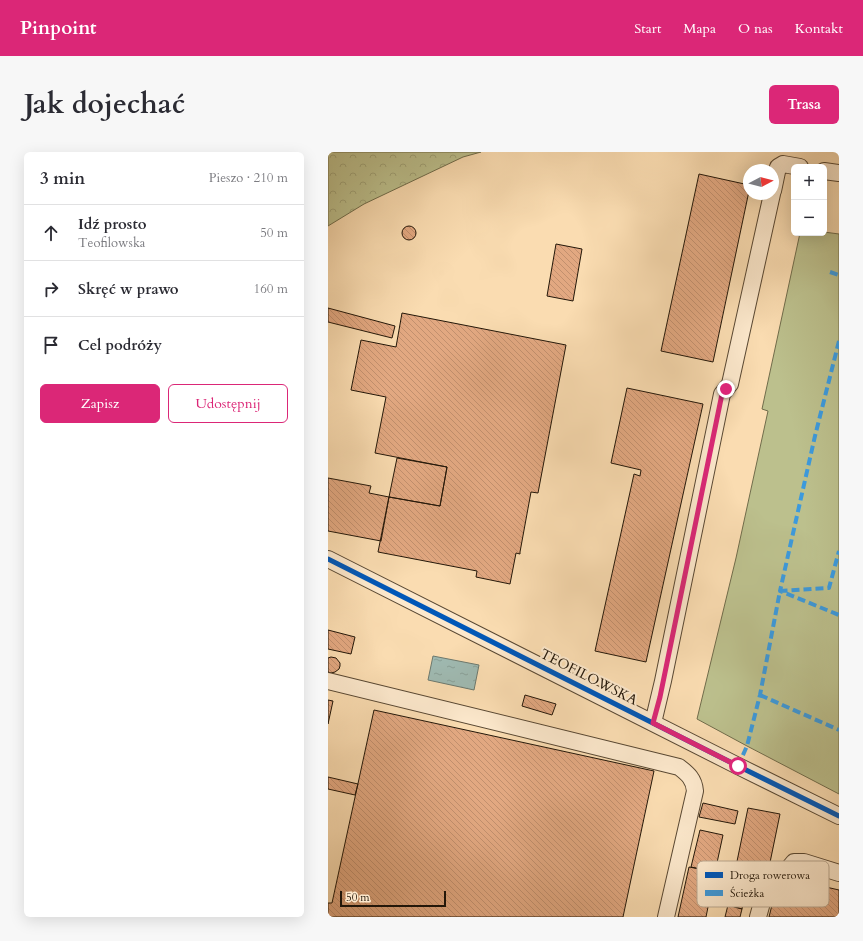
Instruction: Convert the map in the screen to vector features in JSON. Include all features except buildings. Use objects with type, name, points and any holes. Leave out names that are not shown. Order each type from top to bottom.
[{"type":"street","points":[[779,166],[783,164],[791,165]]},
{"type":"street","points":[[827,171],[839,173]]},
{"type":"street","points":[[653,723],[660,697],[722,394],[730,384],[771,200]]},
{"type":"street","name":"TEOFILOWSKA","points":[[328,559],[839,816]]},
{"type":"street","points":[[328,681],[679,767],[688,774],[694,784],[695,791],[666,917]]},
{"type":"street","points":[[829,870],[839,873]]},
{"type":"street","points":[[758,917],[761,907]]},
{"type":"green space","points":[[328,152],[481,152],[463,157],[364,204],[328,226]]},
{"type":"green space","points":[[827,232],[839,234],[839,794],[697,719],[736,558],[768,411],[762,409],[799,236],[827,236]]},
{"type":"water","points":[[433,656],[479,665],[474,690],[428,680]]},
{"type":"marked path","points":[[830,272],[839,275]]},
{"type":"marked path","points":[[839,341],[815,436],[780,591],[839,615]]},
{"type":"marked path","points":[[738,766],[747,746],[760,695],[780,591],[829,588],[839,551]]},
{"type":"marked path","points":[[760,695],[839,730]]},
{"type":"cycle path","points":[[328,559],[839,816]]},
{"type":"route","points":[[726,389],[722,394],[660,697],[653,723],[738,766]]}]
